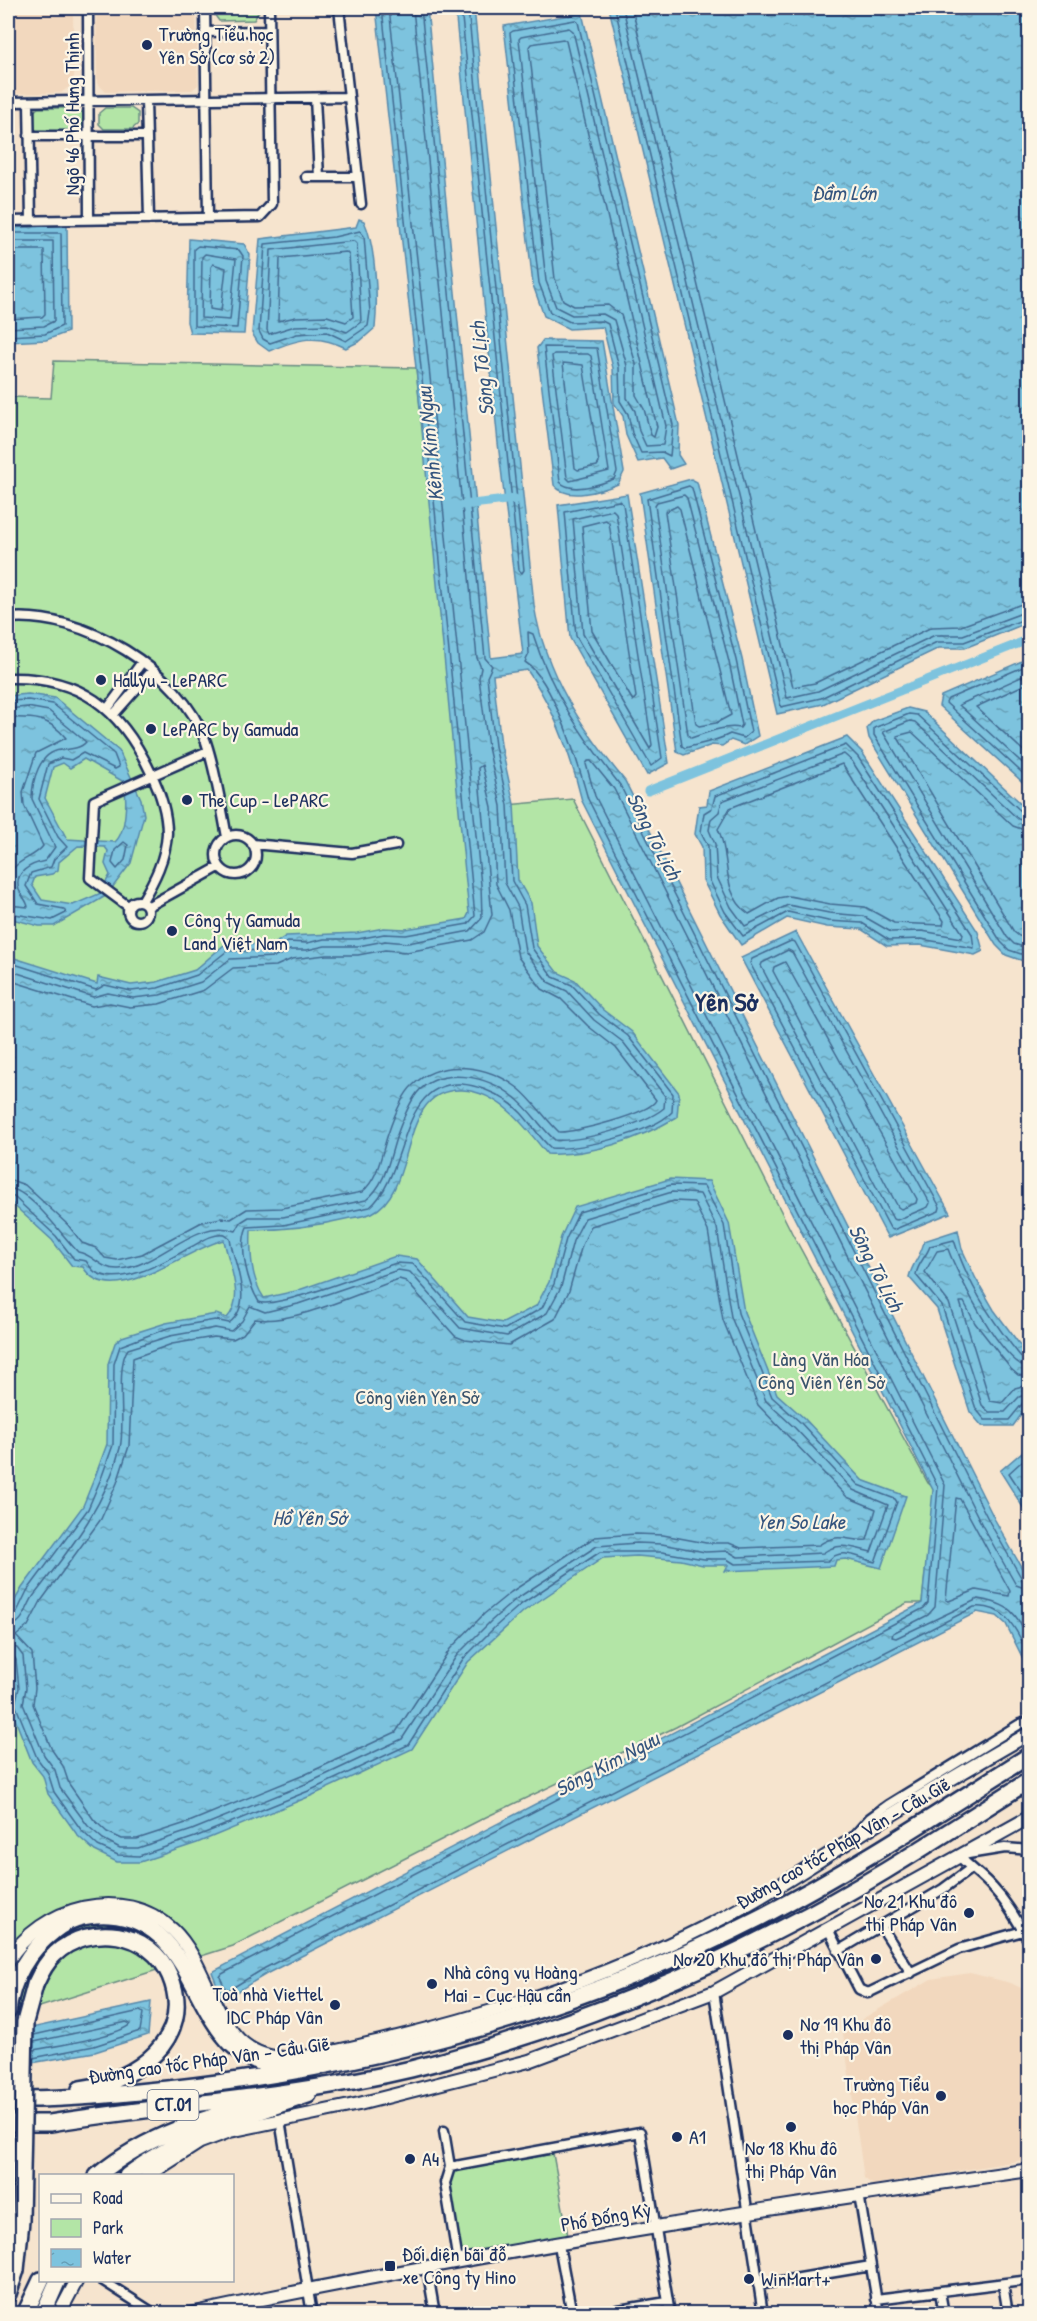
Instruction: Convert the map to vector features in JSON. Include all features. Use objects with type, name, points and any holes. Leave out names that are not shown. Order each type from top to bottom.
[{"type":"highway","name":"Đường cao tốc Pháp Vân - Cầu Giẽ","points":[[8,2099],[86,2098],[277,2076],[398,2051],[512,2020],[651,1968],[760,1917],[834,1877],[1029,1755]]},
{"type":"highway","name":"Đường cao tốc Pháp Vân - Cầu Giẽ","points":[[8,2123],[50,2123],[339,2084],[439,2061],[570,2021],[706,1966],[786,1927],[848,1893],[1029,1780]]},
{"type":"highway","points":[[8,2012],[16,1978],[28,1956],[42,1940],[76,1918],[96,1915],[137,1921],[153,1931],[180,1957],[212,2020],[240,2050],[251,2058],[277,2066],[330,2065]]},
{"type":"highway","points":[[8,2091],[78,2090],[119,2080],[155,2054],[172,2027],[175,2002],[170,1976],[157,1956],[133,1940],[116,1935],[83,1937],[54,1955],[35,1984],[25,2022],[21,2221],[16,2270],[8,2294]]},
{"type":"highway","points":[[98,2174],[131,2150],[191,2123],[339,2084]]},
{"type":"highway","points":[[128,2174],[156,2154],[195,2135],[339,2084]]},
{"type":"highway","points":[[25,2313],[40,2282]]},
{"type":"highway","points":[[43,2313],[57,2282]]},
{"type":"street","name":"Ngõ 46 Phố Hưng Thịnh","points":[[88,8],[89,219]]},
{"type":"street","points":[[205,8],[208,218]]},
{"type":"street","points":[[8,220],[260,217],[272,204],[269,8]]},
{"type":"street","points":[[339,8],[360,204]]},
{"type":"street","points":[[205,32],[269,31]]},
{"type":"street","points":[[315,98],[319,177]]},
{"type":"street","points":[[8,102],[348,98]]},
{"type":"street","points":[[146,100],[149,219]]},
{"type":"street","points":[[29,102],[31,220]]},
{"type":"street","points":[[29,136],[147,136]]},
{"type":"street","points":[[306,177],[356,177]]},
{"type":"street","points":[[8,618],[58,622],[112,642],[153,670],[167,683],[188,711],[206,741],[228,837]]},
{"type":"street","points":[[111,711],[142,662]]},
{"type":"street","points":[[111,711],[153,670]]},
{"type":"street","points":[[8,678],[34,677],[72,687],[111,711],[138,746],[152,775],[158,788],[167,832],[155,880],[145,904],[147,916],[138,921],[130,916],[129,907],[90,878],[90,836],[94,801],[122,787],[152,775],[208,751]]},
{"type":"street","points":[[252,844],[255,859],[247,872],[232,875],[219,867],[216,857],[217,848],[228,837],[241,836],[252,844],[352,853],[396,845]]},
{"type":"street","points":[[129,907],[136,901],[145,904],[219,867]]},
{"type":"street","points":[[851,1840],[870,1818],[888,1805],[1020,1724],[1029,1721]]},
{"type":"street","points":[[8,1961],[15,1948],[54,1917],[79,1908],[113,1906],[145,1912],[174,1931],[187,1948],[218,2013],[230,2029],[253,2049],[287,2059],[323,2055],[458,2022],[559,1987],[647,1953],[712,1924],[1029,1733]]},
{"type":"street","points":[[149,2174],[200,2142],[230,2131],[402,2094],[529,2061],[714,1992],[1029,1817]]},
{"type":"street","points":[[959,1856],[1005,1848],[1029,1850]]},
{"type":"street","points":[[959,1856],[970,1869],[992,1886],[1014,1913],[1029,1943]]},
{"type":"street","points":[[838,1950],[881,1926],[970,1869]]},
{"type":"street","points":[[881,1926],[911,1973]]},
{"type":"street","points":[[828,1929],[863,1993],[872,1992],[959,1949],[1023,1931]]},
{"type":"street","points":[[714,1992],[763,2313]]},
{"type":"street","points":[[280,2120],[312,2313]]},
{"type":"street","points":[[444,2131],[450,2167],[445,2183],[458,2262]]},
{"type":"street","points":[[450,2167],[640,2132],[670,2313]]},
{"type":"street","name":"Phố Đống Kỳ","points":[[190,2313],[307,2289],[746,2212],[1029,2170]]},
{"type":"street","points":[[859,2194],[879,2313]]},
{"type":"street","points":[[559,2245],[572,2313]]},
{"type":"street","points":[[758,2285],[871,2266]]},
{"type":"street","points":[[427,2268],[435,2313]]},
{"type":"street","points":[[876,2299],[1029,2280]]},
{"type":"street","points":[[59,2313],[76,2282]]},
{"type":"street","points":[[105,2282],[155,2313]]},
{"type":"street","points":[[1003,2284],[1008,2313]]},
{"type":"street","points":[[940,2292],[944,2313]]},
{"type":"street","points":[[594,2313],[668,2302]]},
{"type":"street","points":[[653,2303],[654,2313]]},
{"type":"shaded area","points":[[8,8],[73,8],[74,83],[61,93],[8,94]]},
{"type":"shaded area","name":"Trường Tiểu học Yên Sở (cơ sở 2)","points":[[96,8],[196,8],[198,85],[192,90],[106,92],[97,83]]},
{"type":"shaded area","name":"Trường Tiểu học Pháp Vân","points":[[970,1973],[1011,1983],[1029,1992],[1029,2159],[873,2185],[864,2178],[843,2033],[850,2026],[931,1979]]},
{"type":"green space","points":[[214,8],[261,8],[254,20],[219,21],[214,14]]},
{"type":"green space","points":[[38,108],[77,108],[83,113],[83,127],[77,132],[39,132],[32,127],[32,113]]},
{"type":"green space","points":[[105,108],[131,108],[138,113],[138,124],[132,129],[104,129],[99,124],[99,113]]},
{"type":"green space","name":"Công viên Yên Sở","points":[[54,361],[416,368],[462,809],[573,799],[792,1233],[928,1483],[934,1488],[922,1603],[907,1603],[676,1727],[486,1817],[233,1946],[8,2017],[8,397],[51,398]]},
{"type":"green space","points":[[553,2154],[568,2236],[462,2255],[449,2182],[455,2171]]},
{"type":"water","name":"Hồ Yên Sở","points":[[376,8],[427,8],[491,658],[523,654],[498,443],[455,8],[474,8],[534,605],[547,654],[556,677],[580,721],[625,781],[995,1520],[1029,1581],[1029,1671],[1006,1624],[997,1616],[977,1612],[268,1973],[223,2000],[212,1972],[922,1603],[933,1490],[582,801],[567,750],[546,701],[527,670],[493,675],[501,745],[514,804],[518,880],[531,903],[537,946],[557,972],[575,980],[603,1010],[632,1032],[679,1093],[677,1117],[631,1139],[597,1149],[547,1154],[511,1112],[488,1097],[462,1090],[441,1093],[427,1105],[417,1122],[397,1184],[387,1201],[372,1213],[313,1225],[251,1230],[252,1266],[256,1283],[264,1298],[296,1291],[396,1256],[417,1259],[468,1317],[503,1323],[536,1306],[549,1282],[561,1237],[575,1207],[670,1179],[709,1181],[729,1223],[744,1312],[777,1394],[804,1418],[862,1480],[906,1496],[881,1568],[846,1559],[836,1560],[834,1566],[725,1571],[728,1565],[703,1565],[681,1560],[637,1556],[603,1558],[524,1611],[468,1662],[412,1749],[313,1795],[197,1843],[140,1862],[117,1862],[95,1851],[78,1836],[48,1794],[43,1776],[32,1762],[9,1704],[13,1688],[9,1619],[12,1605],[83,1506],[96,1474],[107,1444],[108,1364],[115,1343],[122,1337],[166,1323],[216,1314],[227,1318],[235,1301],[235,1291],[224,1240],[130,1281],[112,1283],[96,1279],[83,1267],[72,1266],[52,1240],[8,1200],[8,956],[97,984],[98,977],[131,985],[157,982],[195,970],[224,945],[274,944],[286,936],[357,933],[384,928],[406,929],[466,919],[469,913],[416,368]]},
{"type":"water","name":"Đầm Lớn","points":[[609,8],[1029,8],[1029,622],[965,648],[939,648],[823,704],[777,714]]},
{"type":"water","points":[[582,13],[679,425],[678,455],[684,464],[670,469],[662,458],[638,462],[626,435],[623,416],[614,403],[613,368],[603,327],[569,329],[544,316],[533,285],[504,26]]},
{"type":"water","points":[[359,219],[364,221],[374,259],[375,328],[360,341],[346,348],[325,340],[307,339],[269,351],[258,343],[252,333],[260,239],[356,227]]},
{"type":"water","points":[[67,225],[68,332],[46,340],[8,342],[8,228]]},
{"type":"water","points":[[189,239],[244,244],[250,255],[244,334],[190,333],[187,322]]},
{"type":"water","points":[[543,340],[602,341],[624,472],[618,484],[584,494],[567,493],[554,485],[537,348]]},
{"type":"water","points":[[691,479],[697,482],[742,659],[758,736],[744,745],[731,740],[722,746],[712,745],[684,755],[677,752],[640,493]]},
{"type":"water","points":[[627,494],[669,763],[647,775],[570,638],[558,505]]},
{"type":"water","points":[[1029,658],[1029,788],[939,706],[941,696]]},
{"type":"water","points":[[28,694],[55,698],[119,751],[141,799],[144,815],[131,863],[106,896],[54,926],[39,926],[8,918],[8,696]],"holes":[[[84,759],[124,782],[126,796],[124,822],[115,842],[67,839],[45,798],[53,767],[63,763],[70,768]],[[78,846],[105,847],[108,851],[105,864],[110,875],[99,894],[73,905],[42,900],[32,885],[35,877],[52,874],[58,870],[59,862]]]},
{"type":"water","points":[[908,708],[924,712],[1029,811],[1029,963],[1006,955],[996,945],[869,738],[867,728],[873,721]]},
{"type":"water","points":[[847,737],[862,752],[978,932],[983,951],[975,955],[920,945],[887,946],[861,929],[827,927],[787,918],[741,945],[720,914],[703,880],[702,847],[695,834],[699,806],[707,805],[709,791]]},
{"type":"water","points":[[796,932],[950,1213],[888,1238],[741,958]]},
{"type":"water","points":[[958,1230],[962,1249],[976,1279],[994,1310],[1029,1357],[1029,1404],[1013,1426],[982,1426],[970,1412],[937,1309],[909,1277],[924,1241]]},
{"type":"water","points":[[1029,1446],[1029,1517],[1000,1471]]},
{"type":"water","points":[[151,2002],[148,2035],[95,2052],[8,2067],[8,2033]]},
{"type":"waterway","points":[[463,505],[515,499]]},
{"type":"waterway","name":"Sông Tô Lịch","points":[[648,791],[1030,639]]},
{"type":"place","name":"Trường Tiểu học Yên Sở (cơ sở 2)","points":[[147,45]]},
{"type":"place","name":"Hallyu - LePARC","points":[[101,680]]},
{"type":"place","name":"LePARC by Gamuda","points":[[151,729]]},
{"type":"place","name":"The Cup - LePARC","points":[[187,800]]},
{"type":"place","name":"Công ty Gamuda Land Việt Nam","points":[[172,931]]},
{"type":"place","name":"Nơ 21 Khu đô thị Pháp Vân","points":[[969,1913]]},
{"type":"place","name":"Nơ 20 Khu đô thị Pháp Vân","points":[[876,1959]]},
{"type":"place","name":"Nhà công vụ Hoàng Mai - Cục Hậu cần","points":[[432,1984]]},
{"type":"place","name":"Toà nhà Viettel IDC Pháp Vân","points":[[335,2005]]},
{"type":"place","name":"Nơ 19 Khu đô thị Pháp Vân","points":[[788,2035]]},
{"type":"place","name":"Trường Tiểu học Pháp Vân","points":[[941,2096]]},
{"type":"place","name":"Nơ 18 Khu đô thị Pháp Vân","points":[[791,2127]]},
{"type":"place","name":"A1","points":[[677,2137]]},
{"type":"place","name":"A4","points":[[410,2159]]},
{"type":"place","name":"Đối diện bãi đỗ xe Công ty Hino","points":[[390,2266]]},
{"type":"place","name":"WinMart+","points":[[749,2279]]},
{"type":"district","name":"Yên Sở","points":[[726,1002]]},
{"type":"water label","name":"Kênh Kim Ngưu","points":[[430,444]]},
{"type":"water label","name":"Yen So Lake","points":[[801,1522]]},
{"type":"water label","name":"Sông Kim Ngưu","points":[[607,1764]]},
{"type":"park label","name":"Làng Văn Hóa Công Viên Yên Sở","points":[[821,1370]]}]
